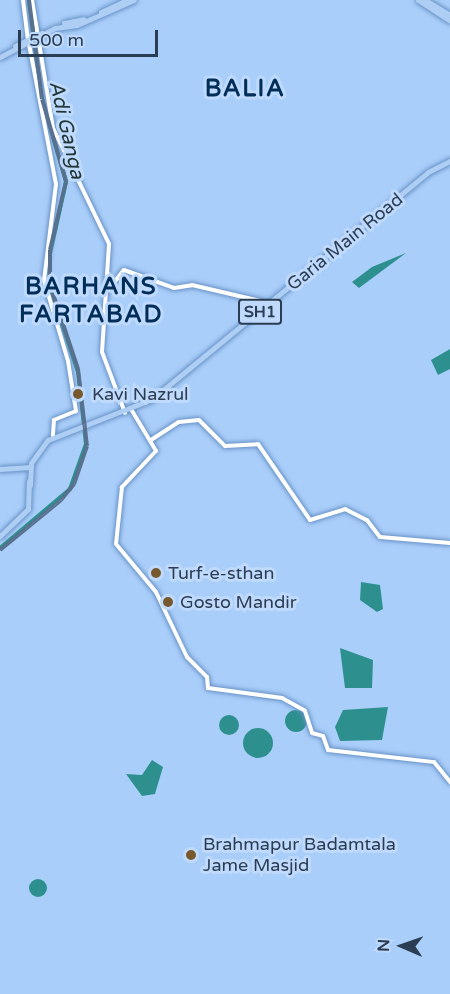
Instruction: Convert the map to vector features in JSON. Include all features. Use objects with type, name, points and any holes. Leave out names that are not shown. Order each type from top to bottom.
[{"type":"main road","points":[[23,0],[51,120],[70,171],[108,239],[109,289],[103,355],[127,411],[156,449],[125,483],[117,521],[116,545],[156,592],[187,657],[207,677],[210,689],[282,698],[305,711],[312,733],[323,736],[328,750],[434,762],[450,782]]},
{"type":"main road","points":[[32,0],[32,39],[42,122],[57,195],[43,274],[76,411],[56,418],[53,435]]},
{"type":"main road","points":[[95,16],[127,0]]},
{"type":"main road","points":[[0,55],[32,39],[135,0]]},
{"type":"main road","points":[[418,0],[450,21]]},
{"type":"main road","points":[[425,0],[450,15]]},
{"type":"main road","points":[[42,122],[51,120]]},
{"type":"main road","name":"Garia Main Road","points":[[29,468],[35,453],[53,435],[127,411],[152,399],[428,172],[450,161]]},
{"type":"main road","points":[[109,289],[124,270],[174,288],[192,285],[269,304]]},
{"type":"main road","points":[[151,440],[179,422],[199,420],[225,446],[258,444],[310,520],[345,509],[368,520],[380,537],[450,543]]},
{"type":"main road","points":[[0,469],[29,468],[30,485],[28,509],[0,536]]},
{"type":"shaded area","points":[[406,253],[359,288],[352,282],[372,267]]},
{"type":"shaded area","points":[[450,349],[450,369],[438,375],[431,360]]},
{"type":"shaded area","points":[[361,582],[380,585],[383,609],[377,612],[360,600]]},
{"type":"shaded area","points":[[340,648],[373,660],[372,688],[345,688]]},
{"type":"shaded area","points":[[388,707],[382,740],[340,741],[335,727],[343,710]]},
{"type":"shaded area","points":[[296,710],[306,717],[307,721],[300,731],[296,732],[286,725],[285,721],[292,711]]},
{"type":"shaded area","points":[[229,715],[236,718],[239,725],[236,732],[229,735],[222,732],[219,725],[222,718]]},
{"type":"shaded area","points":[[258,728],[264,729],[272,737],[272,749],[264,757],[258,758],[252,757],[244,749],[243,743],[244,737],[252,729]]},
{"type":"shaded area","points":[[152,760],[163,767],[155,794],[142,796],[126,774],[142,775]]},
{"type":"shaded area","points":[[38,879],[44,882],[47,888],[44,894],[38,897],[32,894],[29,888],[32,882]]},
{"type":"waterway","name":"Adi Ganga","points":[[0,548],[70,489],[86,444],[78,372],[50,289],[49,258],[66,182],[41,95],[29,0]]},
{"type":"railway","points":[[0,550],[61,500],[74,484],[87,446],[78,369],[50,285],[50,250],[66,181],[42,99],[29,0]]},
{"type":"place","name":"Kavi Nazrul","points":[[78,394]]},
{"type":"place","name":"Turf-e-sthan","points":[[156,573]]},
{"type":"place","name":"Gosto Mandir","points":[[168,602]]},
{"type":"place","name":"Brahmapur Badamtala Jame Masjid","points":[[191,855]]},
{"type":"district","name":"BALIA","points":[[245,89]]},
{"type":"district","name":"BARHANS FARTABAD","points":[[91,301]]}]
